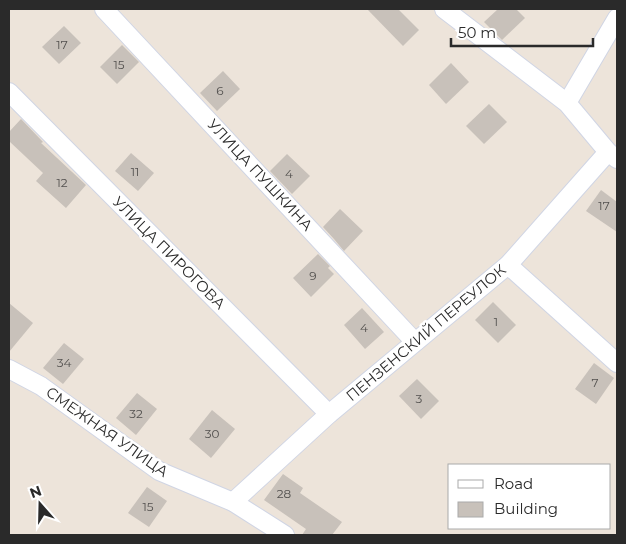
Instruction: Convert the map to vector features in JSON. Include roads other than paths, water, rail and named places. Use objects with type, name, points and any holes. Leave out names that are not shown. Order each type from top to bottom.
[{"type":"street","name":"УЛИЦА ПУШКИНА","points":[[104,9],[415,342]]},
{"type":"street","points":[[444,9],[567,103],[613,155]]},
{"type":"street","points":[[567,103],[617,18]]},
{"type":"street","name":"УЛИЦА ПИРОГОВА","points":[[9,92],[328,414]]},
{"type":"street","name":"ПЕНЗЕНСКИЙ ПЕРЕУЛОК","points":[[233,502],[328,414],[508,265],[613,155]]},
{"type":"street","points":[[508,265],[617,363]]},
{"type":"street","name":"СМЕЖНАЯ УЛИЦА","points":[[9,369],[41,386],[159,472],[233,502],[286,535]]}]
